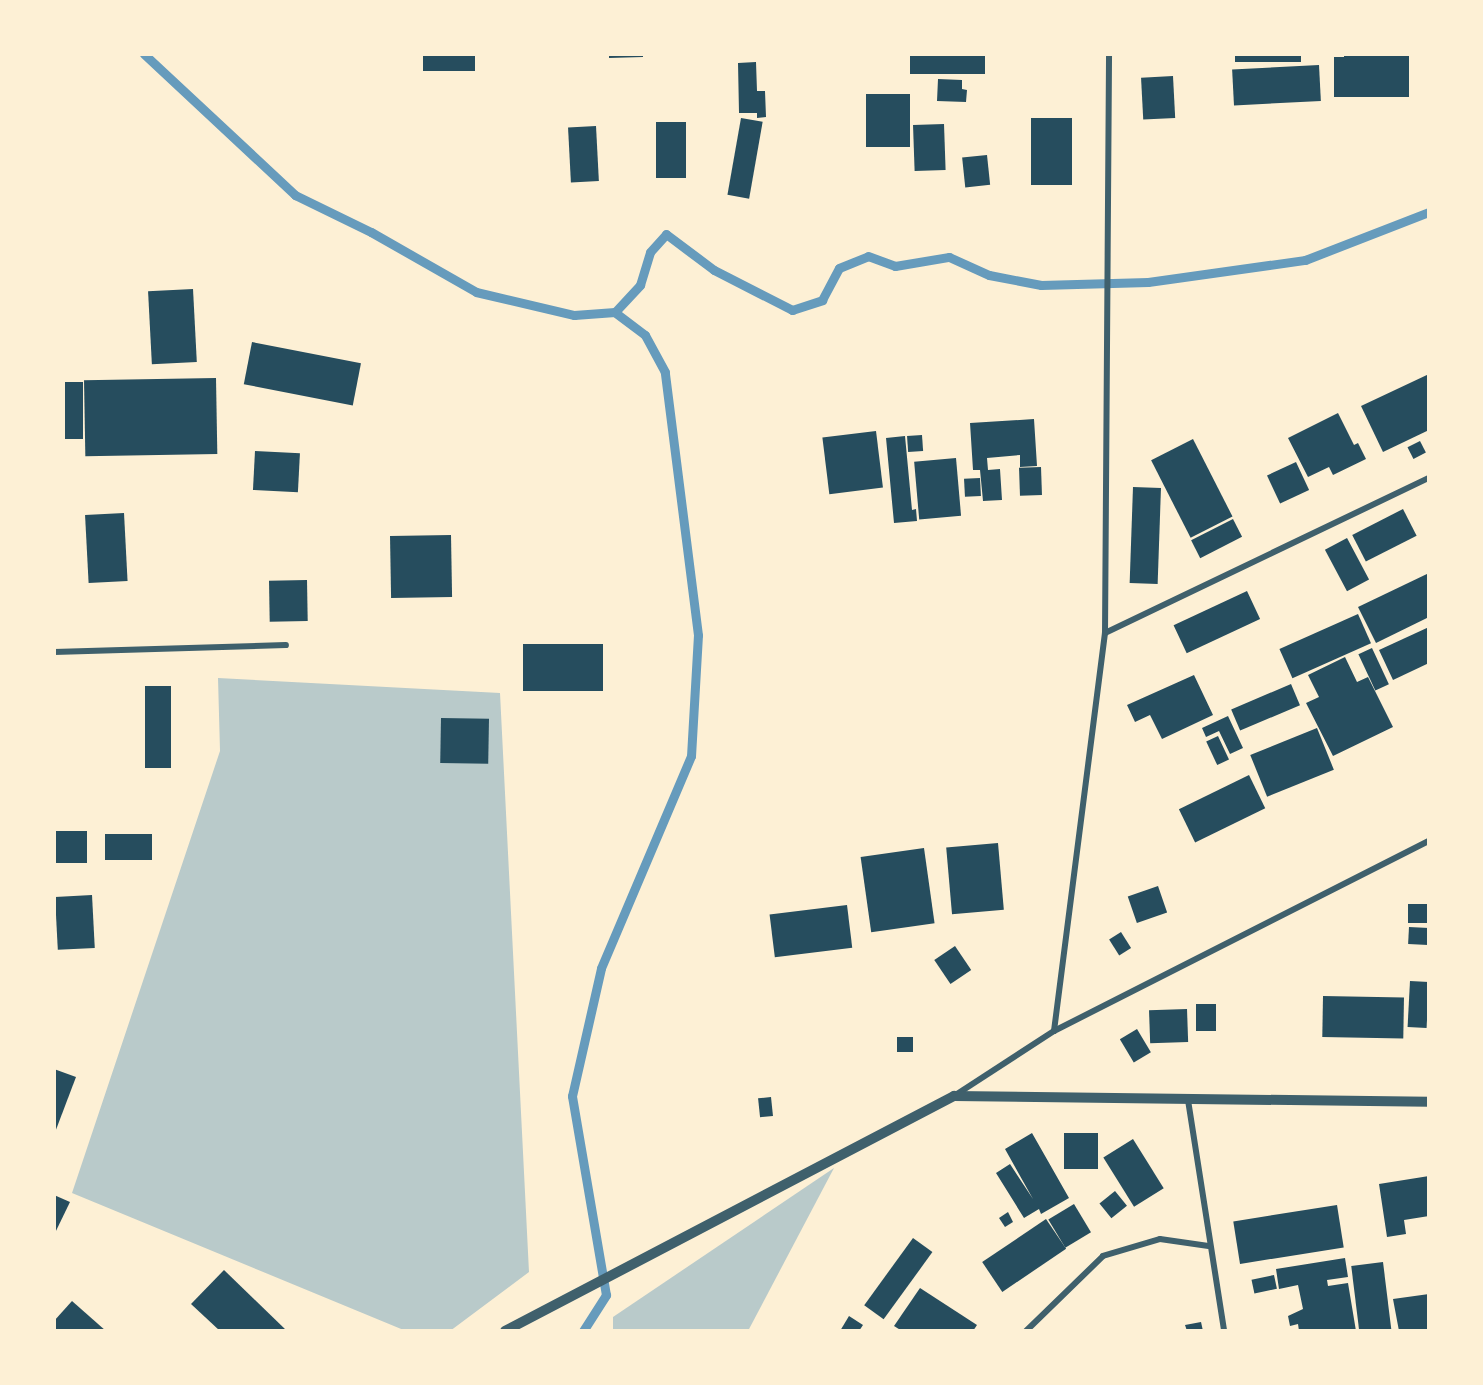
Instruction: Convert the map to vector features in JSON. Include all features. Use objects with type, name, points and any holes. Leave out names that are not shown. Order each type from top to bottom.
[{"type":"street","points":[[1053,1031],[1105,633],[1109,54]]},
{"type":"street","points":[[1105,633],[1429,478]]},
{"type":"street","points":[[54,652],[286,645]]},
{"type":"street","points":[[505,1331],[954,1096],[1053,1031],[1429,841]]},
{"type":"street","points":[[954,1096],[1429,1102]]},
{"type":"street","points":[[1188,1100],[1208,1246],[1224,1331]]},
{"type":"street","points":[[1026,1331],[1103,1256],[1160,1239],[1208,1246]]},
{"type":"shaded area","points":[[218,678],[500,693],[529,1272],[450,1331],[406,1331],[72,1193],[220,751]]},
{"type":"shaded area","points":[[834,1168],[748,1331],[613,1331],[613,1317]]},
{"type":"building","points":[[423,54],[475,54],[475,71],[423,71]]},
{"type":"building","points":[[609,54],[643,54],[643,57],[609,58]]},
{"type":"building","points":[[910,54],[985,54],[985,74],[910,74]]},
{"type":"building","points":[[1235,54],[1301,54],[1301,62],[1235,62]]},
{"type":"building","points":[[1344,54],[1409,54],[1409,97],[1334,97],[1334,57],[1344,57]]},
{"type":"building","points":[[756,62],[757,91],[765,91],[766,117],[757,118],[757,113],[739,113],[738,63]]},
{"type":"building","points":[[1319,65],[1321,101],[1234,106],[1232,70]]},
{"type":"building","points":[[1173,76],[1175,118],[1143,120],[1141,78]]},
{"type":"building","points":[[938,79],[962,80],[962,89],[967,90],[966,102],[937,101]]},
{"type":"building","points":[[866,94],[910,94],[910,147],[866,147]]},
{"type":"building","points":[[741,118],[763,122],[749,199],[727,195]]},
{"type":"building","points":[[1031,118],[1072,118],[1072,185],[1031,185]]},
{"type":"building","points":[[656,122],[686,122],[686,178],[656,178]]},
{"type":"building","points":[[944,124],[946,170],[915,171],[913,125]]},
{"type":"building","points":[[596,126],[599,181],[571,182],[568,127]]},
{"type":"building","points":[[987,155],[990,185],[965,187],[962,158]]},
{"type":"building","points":[[193,289],[197,362],[152,364],[148,291]]},
{"type":"building","points":[[252,342],[361,363],[353,405],[244,384]]},
{"type":"building","points":[[1429,374],[1429,430],[1383,452],[1361,406]]},
{"type":"building","points":[[216,378],[217,454],[85,456],[84,380]]},
{"type":"building","points":[[65,382],[83,382],[83,439],[65,439]]},
{"type":"building","points":[[1338,413],[1354,445],[1358,443],[1366,459],[1333,475],[1329,467],[1308,477],[1288,438]]},
{"type":"building","points":[[1034,419],[1037,466],[1020,467],[1020,455],[987,458],[988,470],[1000,469],[1002,500],[983,501],[980,470],[973,470],[970,423]]},
{"type":"building","points":[[876,431],[883,488],[829,494],[822,438]]},
{"type":"building","points":[[922,435],[923,451],[908,452],[907,436]]},
{"type":"building","points":[[905,436],[912,510],[916,509],[917,521],[894,523],[886,438]]},
{"type":"building","points":[[1193,439],[1232,517],[1191,538],[1151,460]]},
{"type":"building","points":[[1420,441],[1426,453],[1413,459],[1408,447]]},
{"type":"building","points":[[255,451],[300,453],[298,492],[253,490]]},
{"type":"building","points":[[956,458],[961,516],[919,519],[914,462]]},
{"type":"building","points":[[1296,462],[1309,490],[1280,504],[1267,476]]},
{"type":"building","points":[[1041,467],[1042,495],[1020,496],[1019,468]]},
{"type":"building","points":[[980,478],[981,496],[965,497],[964,479]]},
{"type":"building","points":[[1133,487],[1161,488],[1158,584],[1130,583]]},
{"type":"building","points":[[1403,509],[1417,536],[1366,562],[1352,535]]},
{"type":"building","points":[[124,513],[128,581],[89,583],[85,515]]},
{"type":"building","points":[[1233,519],[1242,537],[1200,558],[1191,540]]},
{"type":"building","points":[[451,535],[452,597],[391,598],[390,536]]},
{"type":"building","points":[[1347,538],[1369,579],[1347,591],[1325,550]]},
{"type":"building","points":[[1429,573],[1429,617],[1376,643],[1358,607]]},
{"type":"building","points":[[307,580],[308,621],[270,622],[269,581]]},
{"type":"building","points":[[1247,591],[1260,619],[1187,653],[1174,625]]},
{"type":"building","points":[[1358,614],[1371,643],[1292,678],[1279,649]]},
{"type":"building","points":[[1429,627],[1429,663],[1393,680],[1379,650]]},
{"type":"building","points":[[523,644],[603,644],[603,691],[523,691]]},
{"type":"building","points":[[1372,648],[1389,684],[1375,691],[1358,654]]},
{"type":"building","points":[[1345,657],[1357,682],[1368,677],[1393,727],[1333,756],[1306,703],[1319,697],[1308,675]]},
{"type":"building","points":[[1194,675],[1213,715],[1162,739],[1150,715],[1135,722],[1127,705]]},
{"type":"building","points":[[1291,684],[1300,705],[1240,731],[1231,709]]},
{"type":"building","points":[[145,686],[171,686],[171,768],[145,768]]},
{"type":"building","points":[[1228,716],[1243,748],[1230,754],[1219,731],[1206,737],[1202,728]]},
{"type":"building","points":[[441,718],[489,719],[488,764],[440,763]]},
{"type":"building","points":[[1317,728],[1334,770],[1267,797],[1250,755]]},
{"type":"building","points":[[1218,736],[1229,760],[1217,765],[1206,741]]},
{"type":"building","points":[[1249,775],[1265,808],[1195,842],[1179,809]]},
{"type":"building","points":[[54,831],[87,831],[87,863],[54,863]]},
{"type":"building","points":[[105,834],[152,834],[152,860],[105,860]]},
{"type":"building","points":[[998,843],[1004,910],[952,914],[946,848]]},
{"type":"building","points":[[924,848],[935,923],[871,932],[861,857]]},
{"type":"building","points":[[1158,886],[1167,912],[1137,923],[1128,896]]},
{"type":"building","points":[[92,895],[95,948],[58,950],[55,897]]},
{"type":"building","points":[[1408,904],[1429,904],[1429,923],[1408,923]]},
{"type":"building","points":[[847,905],[852,948],[775,957],[770,915]]},
{"type":"building","points":[[1409,927],[1429,928],[1428,945],[1408,944]]},
{"type":"building","points":[[1121,932],[1131,948],[1119,956],[1109,939]]},
{"type":"building","points":[[955,946],[971,970],[950,984],[934,960]]},
{"type":"building","points":[[1410,981],[1429,982],[1427,1028],[1408,1027]]},
{"type":"building","points":[[1323,996],[1404,997],[1403,1038],[1322,1037]]},
{"type":"building","points":[[1196,1004],[1216,1004],[1216,1031],[1196,1031]]},
{"type":"building","points":[[1187,1009],[1188,1042],[1150,1043],[1149,1010]]},
{"type":"building","points":[[1137,1029],[1151,1052],[1134,1062],[1120,1039]]},
{"type":"building","points":[[897,1037],[913,1037],[913,1052],[897,1052]]},
{"type":"building","points":[[54,1069],[76,1077],[54,1135]]},
{"type":"building","points":[[771,1097],[773,1116],[760,1117],[758,1098]]},
{"type":"building","points":[[1032,1133],[1069,1198],[1041,1214],[1039,1209],[1024,1218],[996,1173],[1010,1164],[1033,1199],[1005,1149]]},
{"type":"building","points":[[1064,1133],[1098,1133],[1098,1169],[1064,1169]]},
{"type":"building","points":[[1133,1139],[1164,1188],[1134,1207],[1103,1158]]},
{"type":"building","points":[[1429,1176],[1429,1216],[1404,1220],[1406,1234],[1387,1237],[1379,1184]]},
{"type":"building","points":[[1115,1191],[1127,1206],[1111,1218],[1099,1204]]},
{"type":"building","points":[[54,1195],[70,1202],[54,1235]]},
{"type":"building","points":[[1074,1204],[1091,1232],[1065,1248],[1048,1219]]},
{"type":"building","points":[[1337,1205],[1344,1247],[1240,1264],[1233,1221]]},
{"type":"building","points":[[1008,1212],[1013,1222],[1005,1227],[999,1218]]},
{"type":"building","points":[[1046,1219],[1066,1249],[1002,1292],[982,1262]]},
{"type":"building","points":[[913,1238],[932,1252],[884,1319],[864,1305]]},
{"type":"building","points":[[1345,1258],[1348,1277],[1327,1280],[1328,1286],[1348,1283],[1356,1331],[1299,1331],[1298,1324],[1290,1326],[1288,1316],[1303,1309],[1298,1285],[1279,1289],[1276,1269]]},
{"type":"building","points":[[1383,1262],[1391,1331],[1359,1331],[1351,1266]]},
{"type":"building","points":[[224,1270],[287,1331],[220,1331],[191,1304]]},
{"type":"building","points":[[1274,1275],[1277,1289],[1254,1293],[1252,1280]]},
{"type":"building","points":[[920,1288],[977,1325],[973,1331],[902,1331],[894,1326]]},
{"type":"building","points":[[1429,1294],[1429,1331],[1399,1331],[1393,1299]]},
{"type":"building","points":[[72,1301],[106,1331],[54,1331],[54,1321]]},
{"type":"building","points":[[849,1316],[863,1325],[859,1331],[840,1331]]},
{"type":"building","points":[[1201,1322],[1203,1331],[1187,1331],[1185,1325]]},
{"type":"waterway","points":[[144,54],[295,195],[371,232],[476,292],[574,315],[615,312],[640,285],[650,252],[666,234],[714,270],[792,310],[822,300],[839,268],[868,256],[895,266],[949,257],[989,275],[1041,285],[1148,282],[1305,260],[1429,212]]},
{"type":"waterway","points":[[583,1331],[606,1295],[572,1096],[601,968],[691,756],[698,635],[665,372],[645,335],[615,312]]}]
